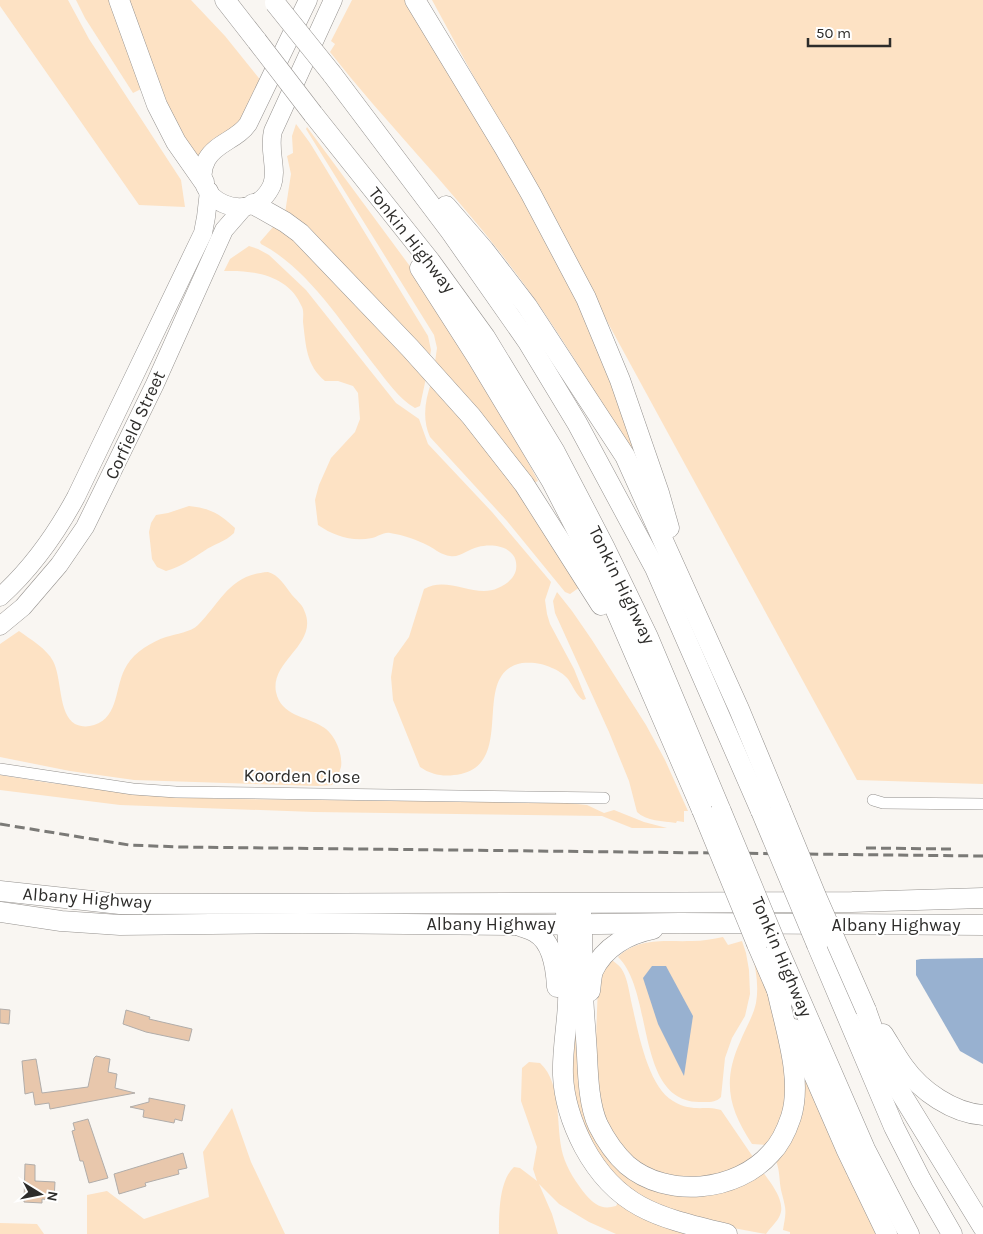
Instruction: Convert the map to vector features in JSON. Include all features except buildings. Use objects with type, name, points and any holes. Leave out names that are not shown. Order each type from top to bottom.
[{"type":"highway","points":[[119,0],[157,105],[176,142],[206,187]]},
{"type":"highway","name":"Tonkin Highway","points":[[225,0],[430,260],[485,337],[555,452],[604,546],[648,637],[712,811],[767,944],[865,1148],[909,1234]]},
{"type":"highway","points":[[415,0],[504,146],[586,298],[620,380],[656,484],[688,595]]},
{"type":"highway","name":"Tonkin Highway","points":[[273,2],[332,74],[451,232],[528,342],[577,423],[655,568],[771,810],[817,945],[894,1127],[921,1180],[952,1234]]},
{"type":"highway","points":[[348,97],[484,250],[527,306],[625,456],[739,709],[771,810],[816,896],[866,1010],[888,1072],[983,1227]]},
{"type":"highway","points":[[358,169],[477,357],[551,480],[604,583],[660,712]]},
{"type":"highway","points":[[248,206],[285,222],[300,233],[410,348],[471,416],[524,484],[594,593],[712,811]]},
{"type":"highway","name":"Albany Highway","points":[[0,891],[120,904],[852,902],[983,898]]},
{"type":"highway","points":[[573,903],[585,1018],[589,1087],[597,1124],[608,1144],[627,1165],[663,1183],[692,1188],[721,1182],[747,1173],[771,1153],[781,1139],[791,1117],[795,1085],[790,1051],[767,944]]},
{"type":"highway","name":"Albany Highway","points":[[0,912],[53,921],[120,925],[311,923],[983,925]]},
{"type":"highway","points":[[585,1018],[593,972],[607,951],[631,936],[680,923]]},
{"type":"highway","points":[[519,925],[536,932],[543,938],[556,967],[558,1016],[563,1056]]},
{"type":"highway","points":[[575,925],[563,1056],[563,1075],[567,1102],[575,1130],[594,1165],[608,1182],[630,1200],[654,1213],[682,1223],[727,1234]]},
{"type":"highway","points":[[777,990],[847,1151],[887,1234]]},
{"type":"highway","points":[[866,1010],[905,1068],[923,1086],[939,1099],[961,1110],[983,1115]]},
{"type":"main road","name":"Corfield Street","points":[[0,597],[31,565],[59,526],[76,497],[202,233],[206,217],[206,187],[203,174],[208,158],[213,151],[244,130],[308,0]]},
{"type":"main road","name":"Corfield Street","points":[[0,626],[23,607],[59,564],[85,527],[155,384],[224,230],[248,206],[262,199],[268,192],[273,182],[274,172],[271,140],[273,132],[333,0]]},
{"type":"main road","points":[[206,187],[215,199],[224,204],[233,207],[248,206]]},
{"type":"street","name":"Koorden Close","points":[[0,769],[133,789],[176,792],[604,798]]},
{"type":"street","points":[[873,800],[883,803],[983,804]]},
{"type":"shaded area","points":[[0,0],[68,0],[89,39],[181,180],[185,207],[139,205],[0,6]]},
{"type":"shaded area","points":[[76,0],[114,0],[141,89],[133,93],[85,18]]},
{"type":"shaded area","points":[[128,0],[191,0],[225,36],[262,82],[249,110],[237,125],[213,139],[199,158],[195,157],[170,112]]},
{"type":"shaded area","points":[[352,0],[408,0],[505,156],[600,347],[658,509],[592,388],[536,300],[470,216],[330,52],[335,44],[331,41]]},
{"type":"shaded area","points":[[432,0],[983,0],[983,784],[857,780]]},
{"type":"shaded area","points":[[296,124],[310,143],[428,336],[431,350],[430,356],[285,213],[291,174],[287,156],[293,153],[292,136]]},
{"type":"shaded area","points":[[307,127],[412,269],[506,421],[538,481],[533,483],[435,362],[437,348],[434,335],[306,129]]},
{"type":"shaded area","points":[[273,227],[285,231],[426,378],[420,406],[415,408],[394,389],[309,282],[278,254],[261,244],[260,242]]},
{"type":"shaded area","points":[[249,246],[269,255],[306,290],[396,403],[419,419],[428,444],[492,512],[551,582],[545,600],[547,614],[550,624],[574,669],[586,699],[583,700],[576,693],[565,675],[545,665],[522,663],[506,670],[498,683],[494,699],[491,736],[487,753],[478,766],[461,774],[440,775],[420,767],[393,700],[391,677],[394,658],[409,637],[424,589],[442,584],[489,591],[508,582],[514,576],[516,569],[515,559],[506,549],[497,546],[482,546],[457,556],[450,556],[400,535],[387,533],[372,538],[350,539],[330,532],[318,525],[315,500],[319,485],[331,458],[355,432],[360,419],[358,393],[353,386],[338,381],[325,381],[310,362],[306,347],[303,309],[289,288],[280,281],[258,274],[224,271],[230,259]]},
{"type":"shaded area","points":[[431,383],[484,439],[580,587],[570,594],[565,592],[507,521],[430,437],[426,424],[425,410]]},
{"type":"shaded area","points":[[189,506],[203,508],[219,515],[235,528],[234,533],[227,539],[186,562],[166,571],[157,567],[152,559],[149,532],[151,523],[156,515]]},
{"type":"shaded area","points":[[268,572],[279,578],[300,604],[304,610],[307,622],[306,633],[301,642],[280,670],[276,681],[276,692],[283,706],[289,711],[316,723],[331,734],[341,756],[341,767],[332,785],[134,780],[70,771],[0,757],[0,644],[19,631],[43,648],[56,668],[63,704],[70,719],[80,726],[92,726],[102,721],[108,715],[115,700],[123,673],[130,660],[139,652],[160,639],[195,627],[235,584],[255,574]]},
{"type":"shaded area","points":[[557,592],[592,640],[646,725],[665,760],[688,811],[684,811],[684,822],[677,821],[676,823],[655,820],[637,812],[629,781],[609,732],[555,613],[553,601]]},
{"type":"shaded area","points":[[0,775],[50,783],[135,791],[157,796],[226,799],[567,803],[587,805],[604,813],[614,810],[644,822],[667,828],[632,828],[602,816],[314,812],[120,805],[0,790]]},
{"type":"shaded area","points":[[723,937],[728,945],[742,941],[749,970],[750,994],[745,1016],[732,1038],[725,1058],[721,1097],[714,1101],[699,1102],[679,1097],[664,1084],[655,1065],[648,1042],[637,994],[629,973],[618,957],[635,946],[644,943],[700,941]]},
{"type":"shaded area","points":[[574,947],[583,1073],[629,1172],[726,1191],[748,1183],[763,1172],[773,1186],[781,1204],[778,1220],[766,1234],[678,1216],[624,1186],[593,1151],[575,1097],[572,1076]]},
{"type":"shaded area","points":[[752,953],[766,987],[788,1067],[784,1116],[766,1145],[752,1144],[744,1131],[733,1107],[730,1083],[734,1056],[756,1003],[757,978]]},
{"type":"shaded area","points":[[609,958],[620,967],[625,976],[645,1058],[657,1084],[664,1094],[686,1107],[721,1110],[753,1157],[734,1169],[689,1181],[646,1168],[625,1151],[604,1118],[595,1066],[598,984]]},
{"type":"shaded area","points":[[529,1062],[540,1063],[552,1082],[563,1155],[567,1166],[589,1199],[599,1206],[607,1207],[616,1206],[620,1199],[699,1234],[616,1234],[589,1222],[559,1204],[539,1184],[558,1234],[499,1234],[501,1198],[505,1180],[509,1173],[514,1167],[520,1168],[537,1181],[533,1169],[537,1147],[521,1101],[522,1068]]},
{"type":"shaded area","points":[[800,1067],[848,1173],[846,1176],[848,1175],[876,1234],[790,1234],[790,1232],[783,1230],[785,1210],[776,1161]]},
{"type":"shaded area","points":[[232,1108],[251,1162],[285,1234],[87,1234],[87,1195],[107,1191],[144,1219],[209,1197],[203,1152]]},
{"type":"shaded area","points":[[0,1223],[37,1224],[44,1234],[0,1234]]},
{"type":"water","points":[[983,958],[983,1064],[960,1051],[916,975],[916,960]]},
{"type":"water","points":[[652,966],[666,966],[693,1016],[684,1076],[658,1024],[643,978]]},
{"type":"railway","points":[[0,824],[129,845],[180,847],[983,856]]},
{"type":"railway","points":[[866,848],[951,849]]}]
